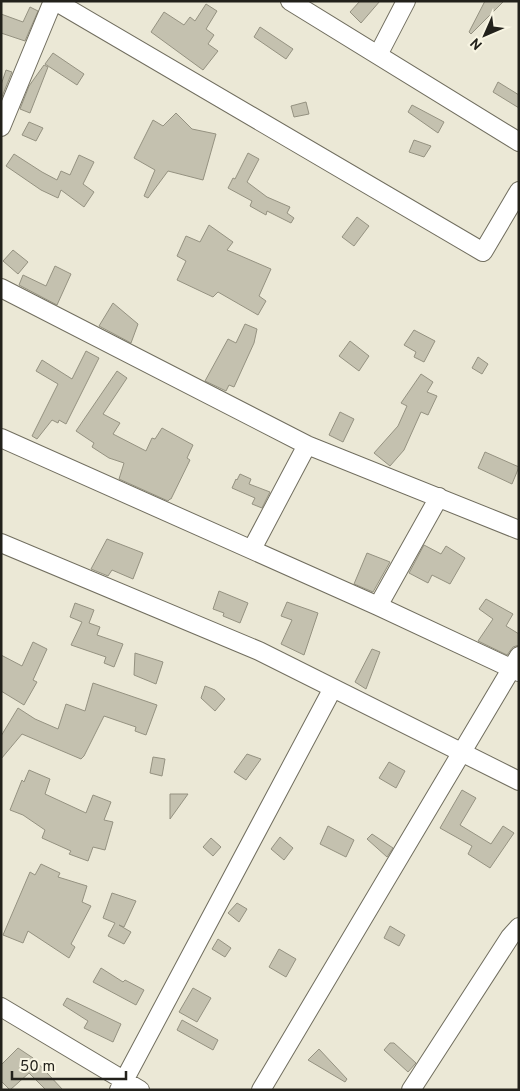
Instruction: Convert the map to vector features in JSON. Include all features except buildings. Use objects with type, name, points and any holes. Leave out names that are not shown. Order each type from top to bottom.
[{"type":"street","points":[[1,126],[54,1],[483,252],[519,191]]},
{"type":"street","points":[[290,1],[519,142]]},
{"type":"street","points":[[378,55],[406,1]]},
{"type":"street","points":[[1,288],[307,445],[519,530]]},
{"type":"street","points":[[1,438],[516,666],[461,752],[261,1090]]},
{"type":"street","points":[[252,549],[307,445]]},
{"type":"street","points":[[378,606],[439,497]]},
{"type":"street","points":[[1,543],[259,651],[519,781]]},
{"type":"street","points":[[122,1085],[333,688]]},
{"type":"street","points":[[411,1090],[510,937],[519,927]]},
{"type":"street","points":[[1,1007],[122,1085],[140,1090]]}]
